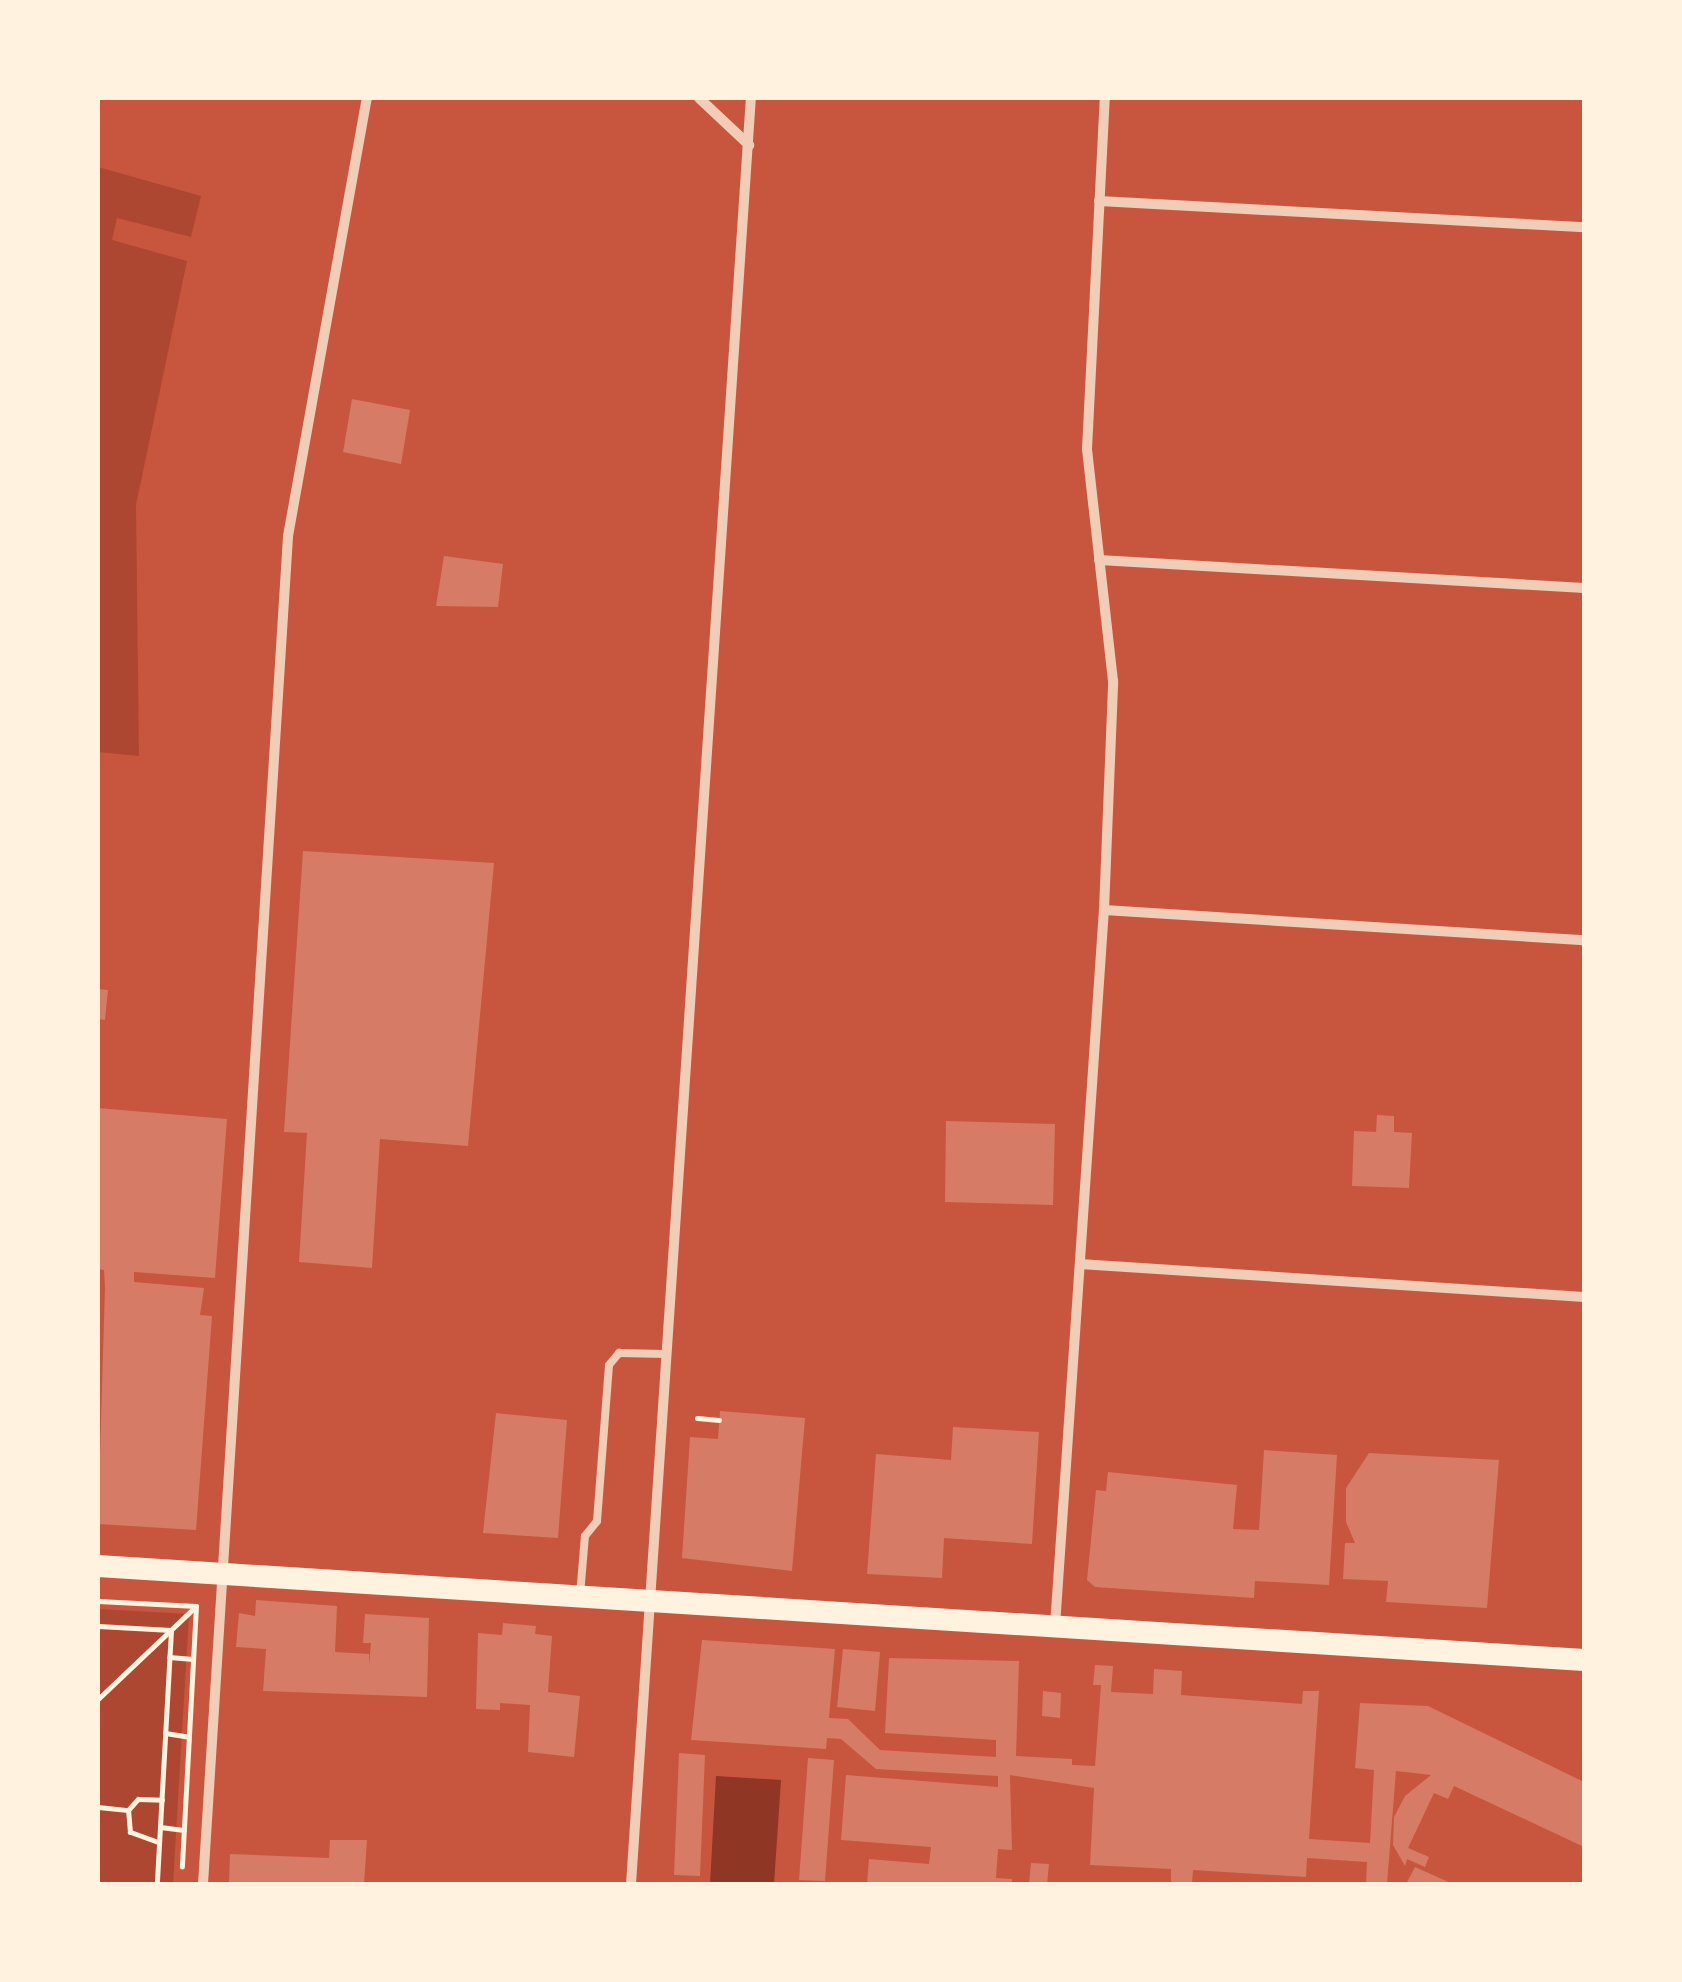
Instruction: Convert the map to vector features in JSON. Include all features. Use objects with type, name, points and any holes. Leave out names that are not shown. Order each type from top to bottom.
[{"type":"main road","points":[[98,1566],[1584,1660]]},
{"type":"street","points":[[203,1884],[288,536],[367,98]]},
{"type":"street","points":[[699,98],[748,145]]},
{"type":"street","points":[[631,1884],[752,98]]},
{"type":"street","points":[[1055,1627],[1104,910],[1113,681],[1087,448],[1105,98]]},
{"type":"street","points":[[1099,200],[1584,227]]},
{"type":"street","points":[[1099,560],[1584,588]]},
{"type":"street","points":[[1104,910],[1584,940]]},
{"type":"street","points":[[1080,1264],[1584,1297]]},
{"type":"lane","points":[[580,1595],[584,1536],[597,1522],[609,1365],[619,1353],[666,1354]]},
{"type":"path","points":[[698,1418],[719,1420]]},
{"type":"path","points":[[98,1600],[196,1606]]},
{"type":"path","points":[[98,1699],[196,1606]]},
{"type":"path","points":[[180,1884],[196,1606]]},
{"type":"path","points":[[98,1626],[171,1630]]},
{"type":"path","points":[[157,1884],[171,1630]]},
{"type":"path","points":[[170,1657],[193,1659]]},
{"type":"path","points":[[166,1733],[189,1737]]},
{"type":"path","points":[[160,1842],[130,1832],[128,1810],[138,1799],[162,1800]]},
{"type":"path","points":[[98,1806],[128,1810]]},
{"type":"path","points":[[160,1827],[184,1830]]},
{"type":"shaded area","points":[[98,167],[201,196],[191,237],[117,218],[112,240],[187,261],[136,505],[139,756],[98,752]]},
{"type":"shaded area","points":[[98,1609],[189,1614],[173,1884],[98,1884]]},
{"type":"shaded area","points":[[716,1776],[781,1780],[774,1884],[710,1884]]},
{"type":"building","points":[[352,399],[410,410],[401,464],[343,452]]},
{"type":"building","points":[[444,556],[503,564],[498,607],[436,606]]},
{"type":"building","points":[[303,851],[494,863],[468,1146],[380,1139],[372,1268],[299,1262],[307,1133],[284,1132]]},
{"type":"building","points":[[98,989],[108,990],[105,1020],[98,1019]]},
{"type":"building","points":[[98,1108],[227,1119],[215,1278],[134,1272],[134,1282],[204,1288],[200,1315],[212,1316],[196,1530],[98,1524],[105,1287],[104,1270],[98,1269]]},
{"type":"building","points":[[1377,1115],[1394,1116],[1394,1132],[1412,1133],[1409,1188],[1352,1186],[1354,1131],[1376,1132]]},
{"type":"building","points":[[946,1121],[1055,1124],[1053,1205],[945,1202]]},
{"type":"building","points":[[720,1411],[805,1418],[792,1571],[682,1558],[690,1437],[718,1439]]},
{"type":"building","points":[[496,1413],[567,1420],[558,1538],[483,1533]]},
{"type":"building","points":[[953,1427],[1039,1432],[1032,1544],[944,1538],[942,1578],[867,1574],[876,1454],[951,1460]]},
{"type":"building","points":[[1264,1450],[1337,1455],[1329,1585],[1255,1581],[1254,1598],[1095,1587],[1087,1580],[1096,1490],[1106,1491],[1108,1472],[1237,1485],[1233,1529],[1259,1530]]},
{"type":"building","points":[[1369,1453],[1499,1460],[1487,1608],[1386,1602],[1388,1581],[1343,1579],[1345,1543],[1355,1543],[1346,1522],[1346,1488]]},
{"type":"building","points":[[256,1600],[337,1606],[335,1652],[369,1654],[369,1665],[371,1643],[363,1643],[365,1614],[429,1618],[427,1697],[263,1691],[266,1649],[236,1647],[239,1613],[255,1616]]},
{"type":"building","points":[[503,1623],[536,1626],[535,1634],[552,1636],[548,1692],[580,1696],[574,1757],[528,1752],[530,1705],[500,1703],[500,1710],[476,1709],[478,1633],[502,1635]]},
{"type":"building","points":[[702,1640],[835,1649],[829,1718],[848,1719],[880,1750],[996,1757],[996,1740],[885,1733],[889,1658],[1019,1661],[1016,1756],[1072,1759],[1072,1765],[1095,1766],[1101,1685],[1093,1685],[1095,1665],[1113,1666],[1111,1692],[1153,1694],[1154,1669],[1182,1671],[1181,1695],[1302,1704],[1303,1691],[1319,1691],[1309,1839],[1370,1843],[1374,1770],[1355,1768],[1360,1703],[1428,1706],[1584,1782],[1584,1847],[1454,1786],[1448,1799],[1434,1793],[1408,1848],[1429,1857],[1425,1867],[1407,1859],[1405,1866],[1393,1845],[1394,1817],[1405,1796],[1431,1775],[1396,1771],[1387,1884],[1366,1884],[1367,1862],[1307,1858],[1306,1877],[1193,1870],[1192,1884],[1171,1884],[1171,1869],[1090,1865],[1094,1788],[1010,1775],[1012,1850],[998,1849],[996,1878],[1012,1879],[1012,1884],[867,1884],[869,1859],[929,1864],[931,1847],[841,1840],[846,1775],[998,1787],[998,1776],[876,1769],[841,1739],[827,1738],[826,1749],[691,1740]]},
{"type":"building","points":[[843,1649],[880,1652],[875,1711],[837,1707]]},
{"type":"building","points":[[1043,1691],[1061,1693],[1060,1718],[1042,1716]]},
{"type":"building","points":[[679,1753],[705,1755],[700,1876],[674,1875]]},
{"type":"building","points":[[808,1758],[834,1760],[825,1881],[799,1880]]},
{"type":"building","points":[[330,1840],[367,1840],[364,1884],[229,1884],[230,1854],[329,1858]]},
{"type":"building","points":[[1031,1863],[1049,1864],[1047,1884],[1029,1884]]},
{"type":"building","points":[[1415,1867],[1453,1884],[1406,1884]]}]
